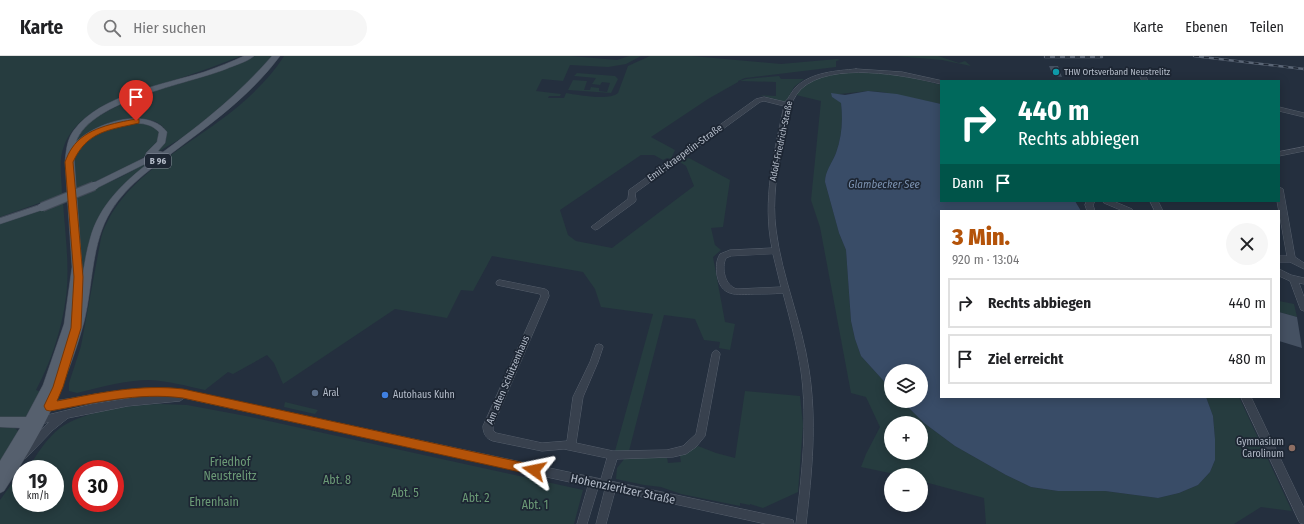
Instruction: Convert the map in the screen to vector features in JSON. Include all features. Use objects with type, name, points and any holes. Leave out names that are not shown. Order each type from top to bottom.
[{"type":"main road","name":"B 96","points":[[76,328],[78,277],[69,162],[70,150],[74,136],[78,129],[97,113],[130,98],[203,75],[250,56]]},
{"type":"main road","name":"B 96","points":[[30,423],[44,407],[58,387],[84,298],[89,256],[97,229],[106,213],[121,192],[134,179],[187,140],[231,103],[248,87],[276,56]]},
{"type":"main road","name":"B 96","points":[[69,162],[78,145],[85,138],[100,130],[132,121],[146,121],[157,125],[162,129],[164,135],[158,146],[146,157],[119,174]]},
{"type":"main road","name":"B 96","points":[[0,222],[94,186],[156,155],[204,125]]},
{"type":"main road","name":"B 96","points":[[42,420],[44,407],[69,324],[77,267]]},
{"type":"main road","points":[[0,422],[30,423],[42,420]]},
{"type":"main road","points":[[0,487],[19,459],[42,420]]},
{"type":"main road","points":[[0,472],[30,423]]},
{"type":"street","name":"Adolf-Friedrich-Straße","points":[[801,524],[808,456],[808,402],[802,350],[776,251],[772,224],[771,194],[788,105],[792,92],[802,81],[822,73],[855,67],[911,75],[940,82]]},
{"type":"street","points":[[1141,72],[1145,80]]},
{"type":"street","name":"Emil-Kraepelin-Straße","points":[[595,227],[632,200],[631,192],[758,100],[764,98],[788,105]]},
{"type":"street","points":[[1280,109],[1304,115]]},
{"type":"street","points":[[1280,154],[1304,149]]},
{"type":"street","points":[[1280,195],[1291,259]]},
{"type":"street","points":[[1109,202],[1127,210]]},
{"type":"street","points":[[776,251],[730,253],[723,255],[720,262],[724,284],[730,291],[737,292],[786,290]]},
{"type":"street","points":[[1280,259],[1291,259],[1304,266]]},
{"type":"street","points":[[1280,273],[1294,280],[1304,281]]},
{"type":"street","points":[[1294,280],[1304,308]]},
{"type":"street","name":"Am alten Schützenhaus","points":[[500,283],[542,291],[545,293],[545,296],[488,426],[488,432],[493,437],[542,446],[571,446],[613,455],[676,453],[692,446],[700,436],[716,354]]},
{"type":"street","points":[[571,446],[578,397],[599,347]]},
{"type":"street","name":"Hohenzieritzer Straße","points":[[44,407],[110,395],[153,391],[183,394],[789,524]]},
{"type":"street","name":"Hohenzieritzer Straße","points":[[42,420],[125,402],[158,398],[185,397],[222,403]]},
{"type":"street","points":[[1246,398],[1304,519]]},
{"type":"street","points":[[19,459],[32,448],[53,424],[67,414]]},
{"type":"street","points":[[601,524],[613,455]]},
{"type":"street","points":[[582,524],[594,483]]},
{"type":"green space","points":[[0,56],[241,56],[181,78],[131,94],[98,109],[84,119],[72,132],[64,146],[61,157],[62,195],[0,217]]},
{"type":"green space","points":[[251,56],[272,56],[243,89],[187,135],[156,153],[164,142],[167,133],[157,122],[142,119],[126,120],[106,126],[72,150],[75,139],[90,121],[130,99]]},
{"type":"green space","points":[[284,56],[570,56],[617,60],[629,56],[641,56],[626,64],[608,67],[570,65],[563,81],[542,79],[536,91],[561,94],[560,96],[549,96],[548,98],[564,98],[566,93],[593,97],[608,97],[614,95],[618,93],[628,66],[650,56],[692,56],[781,64],[837,59],[840,60],[836,61],[836,67],[745,78],[738,81],[651,137],[675,150],[671,159],[667,158],[663,160],[654,155],[641,155],[560,210],[568,235],[576,241],[612,248],[694,186],[686,166],[678,161],[689,158],[730,180],[723,227],[711,228],[715,245],[721,250],[713,257],[725,322],[735,324],[730,350],[719,348],[720,342],[704,340],[695,319],[664,315],[629,451],[615,451],[653,314],[601,307],[595,289],[583,272],[492,256],[473,291],[461,290],[447,318],[395,309],[283,384],[274,363],[267,355],[233,374],[228,372],[205,390],[171,383],[141,380],[104,386],[77,393],[69,391],[69,383],[81,346],[101,238],[109,218],[121,200],[135,184],[169,156],[222,119],[239,105],[264,82]]},
{"type":"green space","points":[[896,56],[938,56],[959,63],[965,61],[971,66],[942,60]]},
{"type":"green space","points":[[861,70],[914,78],[940,85],[940,104],[882,92],[868,91],[840,94],[832,97],[841,102],[842,128],[838,147],[827,171],[825,182],[839,233],[846,250],[851,321],[855,339],[861,356],[884,381],[884,408],[909,408],[917,416],[884,416],[884,460],[928,460],[928,426],[955,446],[1006,475],[1031,487],[1058,491],[1105,491],[1158,498],[1179,493],[1198,485],[1210,472],[1215,460],[1215,439],[1213,416],[1206,398],[1239,398],[1292,511],[1261,507],[1234,524],[986,524],[984,498],[928,483],[928,468],[884,468],[884,472],[861,467],[880,427],[866,397],[851,393],[820,227],[811,200],[821,101],[796,95],[808,82],[825,75]]},
{"type":"green space","points":[[577,73],[615,76],[618,79],[611,93],[568,90],[573,80],[587,81],[584,90],[590,90],[591,87],[599,88],[599,91],[607,92],[610,83],[602,82],[600,85],[592,84],[596,78],[574,76]]},
{"type":"green space","points":[[779,76],[781,79],[804,79],[794,87],[787,100],[784,102],[760,95],[776,96],[776,82],[740,81],[746,79]]},
{"type":"green space","points":[[135,123],[150,125],[159,131],[161,135],[156,145],[148,153],[125,168],[112,175],[76,189],[74,172],[75,155],[84,141],[110,128]]},
{"type":"green space","points":[[165,153],[110,201],[100,215],[91,237],[80,285],[76,197],[121,177]]},
{"type":"green space","points":[[63,202],[68,273],[66,297],[59,333],[51,357],[36,390],[41,392],[25,418],[0,419],[0,223]]},
{"type":"green space","points":[[1280,301],[1294,304],[1297,317],[1280,312]]},
{"type":"green space","points":[[745,391],[800,396],[803,425],[798,492],[763,508],[740,503],[740,506],[681,494],[661,487],[616,479],[617,468],[625,458],[667,458],[668,463],[681,462],[680,456],[698,446],[735,458]]},
{"type":"green space","points":[[285,402],[318,410],[315,414],[284,407]]},
{"type":"green space","name":"Friedhof Neustrelitz","points":[[161,404],[187,405],[246,416],[583,490],[574,524],[0,524],[0,500],[12,483],[12,512],[64,512],[64,460],[33,460],[55,432],[70,422],[94,413],[122,408]]},
{"type":"green space","points":[[0,426],[14,428],[18,430],[19,433],[0,467]]},
{"type":"water","name":"Glambecker See","points":[[868,91],[897,94],[940,104],[940,202],[1076,202],[1080,210],[940,210],[940,398],[1206,398],[1213,416],[1215,460],[1210,472],[1198,485],[1179,493],[1158,498],[1105,491],[1058,491],[1031,487],[1006,475],[955,446],[928,426],[928,416],[917,416],[909,408],[928,408],[928,364],[884,364],[884,381],[861,356],[855,339],[851,321],[846,250],[839,233],[825,182],[827,171],[838,147],[842,128],[841,103],[832,97],[831,93],[845,95]]},
{"type":"building","name":"THW Ortsverband Neustrelitz","points":[[1049,66],[1058,66],[1062,77],[1053,76]]},
{"type":"building","points":[[1280,312],[1297,317],[1302,348],[1280,341]]},
{"type":"railway","points":[[1194,56],[1304,69]]},
{"type":"railway","points":[[1045,57],[1102,57]]},
{"type":"place","name":"THW Ortsverband Neustrelitz","points":[[1056,72]]},
{"type":"place","name":"Aral","points":[[315,393]]},
{"type":"place","name":"Autohaus Kuhn","points":[[385,395]]},
{"type":"place","name":"Gymnasium Carolinum","points":[[1292,448]]},
{"type":"route","points":[[136,121],[126,122],[100,130],[85,138],[75,148],[69,162],[78,277],[76,328],[58,387],[50,406],[130,392],[153,391],[183,394],[534,470]]},
{"type":"park label","name":"Abt. 8","points":[[337,480]]},
{"type":"park label","name":"Abt. 5","points":[[405,493]]},
{"type":"park label","name":"Abt. 2","points":[[476,498]]},
{"type":"park label","name":"Ehrenhain","points":[[214,502]]},
{"type":"park label","name":"Abt. 1","points":[[535,505]]}]
